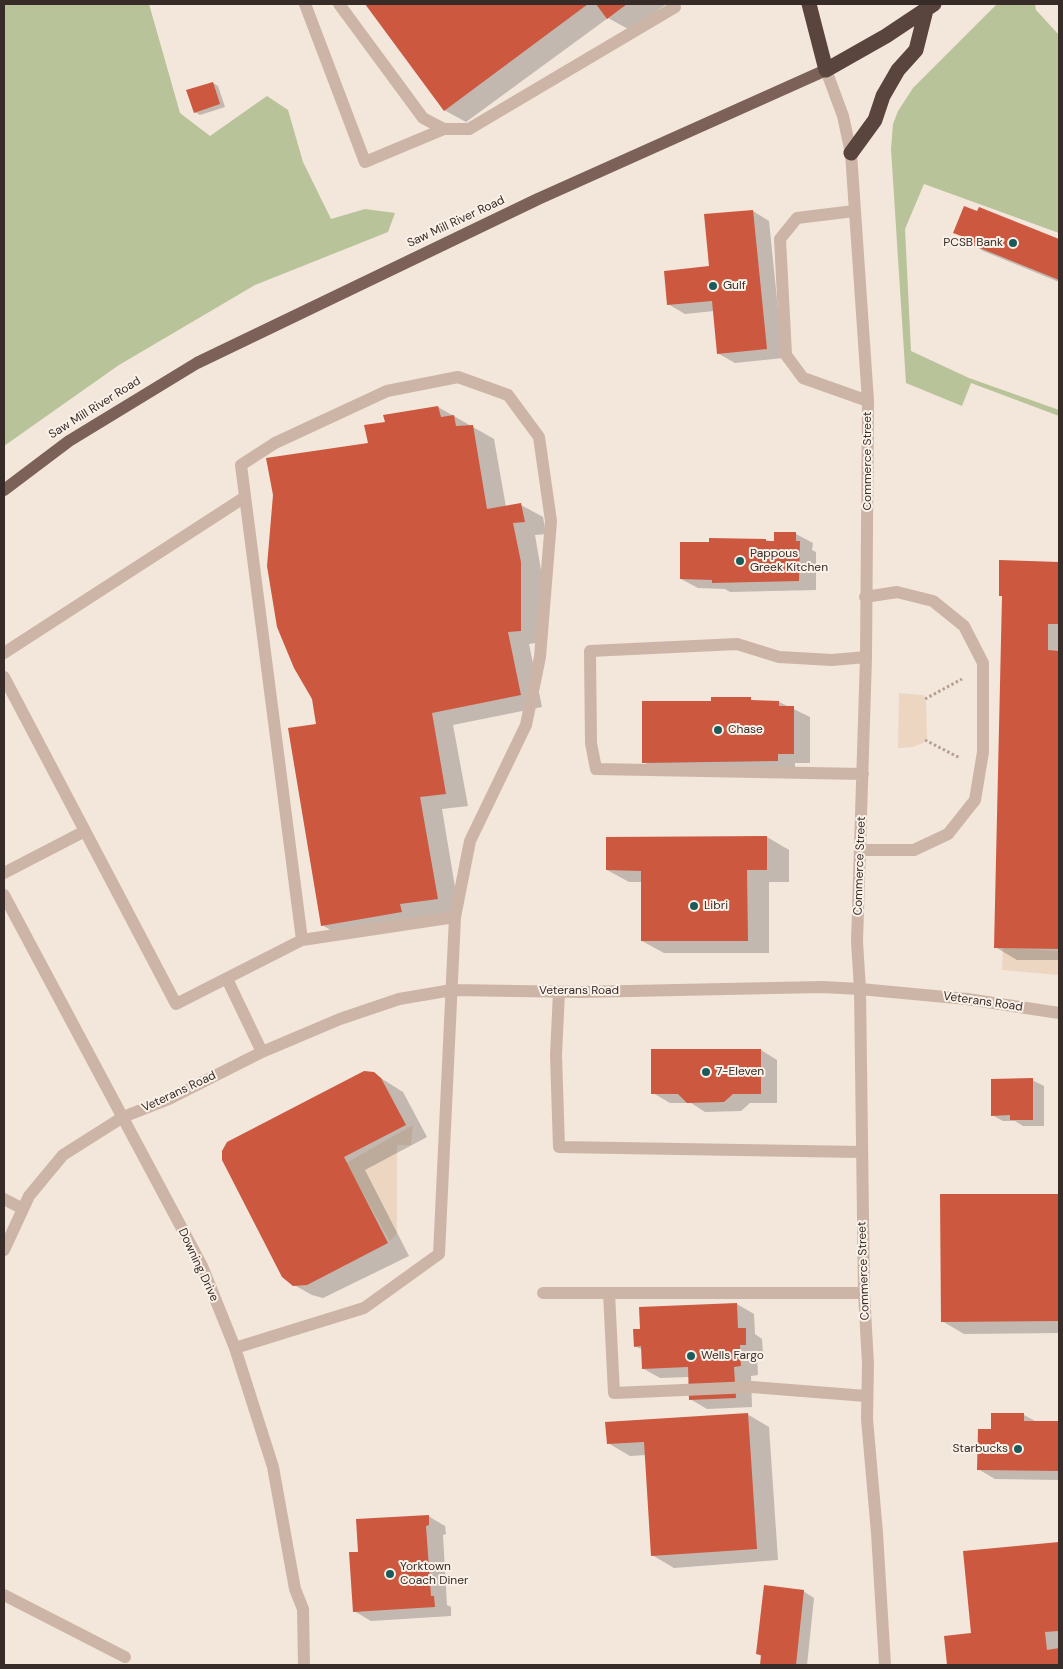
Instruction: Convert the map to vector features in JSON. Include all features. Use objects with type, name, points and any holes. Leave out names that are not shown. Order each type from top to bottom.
[{"type":"highway","points":[[809,4],[826,70]]},
{"type":"highway","points":[[851,153],[875,120],[883,96],[898,70],[916,50],[930,7]]},
{"type":"highway","name":"Saw Mill River Road","points":[[826,70],[930,7]]},
{"type":"main road","name":"Saw Mill River Road","points":[[4,490],[68,441],[197,363],[538,199],[826,70]]},
{"type":"street","points":[[305,4],[365,162],[444,129],[469,129],[675,5]]},
{"type":"street","points":[[339,4],[423,118],[444,129]]},
{"type":"street","name":"Commerce Street","points":[[826,70],[843,116],[851,153],[868,401],[866,657],[862,850],[857,942],[860,988],[864,1292],[868,1364],[866,1396],[878,1534],[885,1665]]},
{"type":"street","points":[[854,211],[797,218],[780,239],[786,355],[803,378],[868,401]]},
{"type":"street","points":[[235,1348],[364,1308],[439,1254],[455,917],[470,841],[526,726],[540,656],[551,520],[539,437],[508,395],[458,378],[387,391],[275,443],[241,465],[302,940]]},
{"type":"street","points":[[4,654],[245,498]]},
{"type":"street","points":[[862,850],[914,850],[948,834],[975,800],[982,752],[983,663],[964,626],[933,600],[897,592],[866,597]]},
{"type":"street","points":[[863,774],[596,769],[591,743],[590,651],[736,644],[779,657],[832,660],[866,657]]},
{"type":"street","points":[[4,677],[176,1004],[302,940],[455,917]]},
{"type":"street","points":[[4,873],[85,831]]},
{"type":"street","name":"Downing Drive","points":[[4,895],[202,1266],[235,1348],[273,1466],[295,1589],[303,1609],[304,1665]]},
{"type":"street","points":[[227,979],[262,1052]]},
{"type":"street","name":"Veterans Road","points":[[4,1250],[29,1196],[63,1155],[122,1118],[169,1099],[262,1052],[340,1019],[399,999],[452,990],[559,992],[860,988],[967,999],[1059,1013]]},
{"type":"street","points":[[559,992],[556,1055],[559,1147],[861,1152]]},
{"type":"street","points":[[4,1200],[22,1209]]},
{"type":"street","points":[[543,1293],[864,1292]]},
{"type":"street","points":[[609,1293],[614,1393],[752,1387],[866,1396]]},
{"type":"street","points":[[4,1595],[125,1657]]},
{"type":"path","points":[[925,700],[965,678]]},
{"type":"path","points":[[925,740],[966,762]]},
{"type":"green space","points":[[4,4],[149,4],[180,113],[210,136],[267,96],[288,110],[303,162],[331,219],[365,209],[395,213],[388,232],[255,285],[119,365],[4,446]]},
{"type":"green space","points":[[997,4],[1035,4],[1036,10],[1059,35],[1059,233],[924,184],[905,229],[911,351],[969,378],[1059,410],[1059,416],[971,383],[962,406],[906,383],[891,149],[893,124],[898,111],[913,88]]},
{"type":"shaded area","points":[[899,693],[923,695],[926,702],[927,738],[923,743],[913,747],[898,748]]},
{"type":"shaded area","points":[[1003,948],[1059,951],[1059,975],[1002,970]]},
{"type":"shaded area","points":[[413,1125],[411,1145],[397,1145],[397,1233],[390,1241],[346,1163]]},
{"type":"building","points":[[365,4],[588,4],[444,111]]},
{"type":"building","points":[[596,4],[627,4],[607,19]]},
{"type":"building","points":[[213,82],[220,104],[194,113],[186,90]]},
{"type":"building","name":"PCSB Bank","points":[[964,206],[977,211],[979,207],[1059,239],[1059,280],[965,242],[967,238],[953,233]]},
{"type":"building","name":"Gulf","points":[[753,210],[767,349],[717,354],[712,301],[667,305],[664,271],[709,266],[704,214]]},
{"type":"building","points":[[438,406],[441,417],[454,415],[456,426],[473,425],[487,509],[521,503],[525,522],[513,523],[521,562],[521,631],[508,632],[521,695],[432,713],[446,794],[420,797],[438,899],[400,904],[402,912],[321,926],[288,728],[316,724],[312,699],[294,668],[277,627],[267,566],[273,495],[266,458],[368,443],[364,425],[385,422],[383,415]]},
{"type":"building","name":"Pappous Greek Kitchen","points":[[774,532],[796,532],[796,541],[800,541],[799,581],[712,583],[712,580],[680,579],[680,542],[709,542],[709,538],[766,539],[766,541],[774,541]]},
{"type":"building","points":[[999,560],[1059,562],[1059,624],[1048,624],[1048,650],[1059,651],[1059,949],[994,948],[1002,596],[999,596]]},
{"type":"building","name":"Chase","points":[[711,697],[751,697],[751,700],[779,701],[779,706],[794,706],[794,754],[778,754],[778,761],[642,763],[642,701],[711,701]]},
{"type":"building","points":[[767,836],[767,870],[747,870],[748,941],[641,941],[641,871],[606,870],[606,837]]},
{"type":"building","name":"7-Eleven","points":[[651,1049],[761,1049],[761,1094],[733,1094],[724,1102],[687,1103],[678,1094],[651,1094]]},
{"type":"building","points":[[364,1071],[374,1072],[381,1078],[406,1125],[344,1157],[388,1243],[307,1285],[293,1286],[282,1277],[222,1160],[222,1151],[227,1142]]},
{"type":"building","points":[[1033,1078],[1033,1120],[1010,1120],[1010,1115],[991,1116],[991,1079]]},
{"type":"building","points":[[940,1194],[1059,1194],[1059,1321],[941,1322]]},
{"type":"building","name":"Wells Fargo","points":[[737,1303],[738,1328],[746,1328],[746,1345],[740,1345],[741,1366],[734,1367],[736,1398],[689,1400],[688,1367],[642,1369],[641,1346],[634,1347],[633,1329],[640,1329],[639,1307]]},
{"type":"building","points":[[748,1413],[757,1549],[651,1556],[644,1442],[607,1444],[605,1422]]},
{"type":"building","name":"Starbucks","points":[[991,1413],[1024,1413],[1024,1421],[1059,1421],[1059,1471],[977,1470],[978,1429],[991,1429]]},
{"type":"building","name":"Yorktown Coach Diner","points":[[429,1515],[429,1525],[426,1526],[431,1596],[434,1596],[435,1607],[353,1612],[349,1552],[358,1552],[356,1519]]},
{"type":"building","points":[[1059,1542],[1059,1631],[1045,1632],[1047,1650],[1059,1648],[1059,1665],[947,1665],[944,1636],[971,1633],[963,1551]]},
{"type":"building","points":[[764,1585],[804,1590],[796,1665],[760,1665],[761,1655],[756,1654]]},
{"type":"place","name":"PCSB Bank","points":[[1013,243]]},
{"type":"place","name":"Gulf","points":[[713,286]]},
{"type":"place","name":"Pappous Greek Kitchen","points":[[740,561]]},
{"type":"place","name":"Chase","points":[[718,730]]},
{"type":"place","name":"Libri","points":[[694,906]]},
{"type":"place","name":"7-Eleven","points":[[706,1072]]},
{"type":"place","name":"Wells Fargo","points":[[691,1356]]},
{"type":"place","name":"Starbucks","points":[[1018,1449]]},
{"type":"place","name":"Yorktown Coach Diner","points":[[390,1574]]}]
